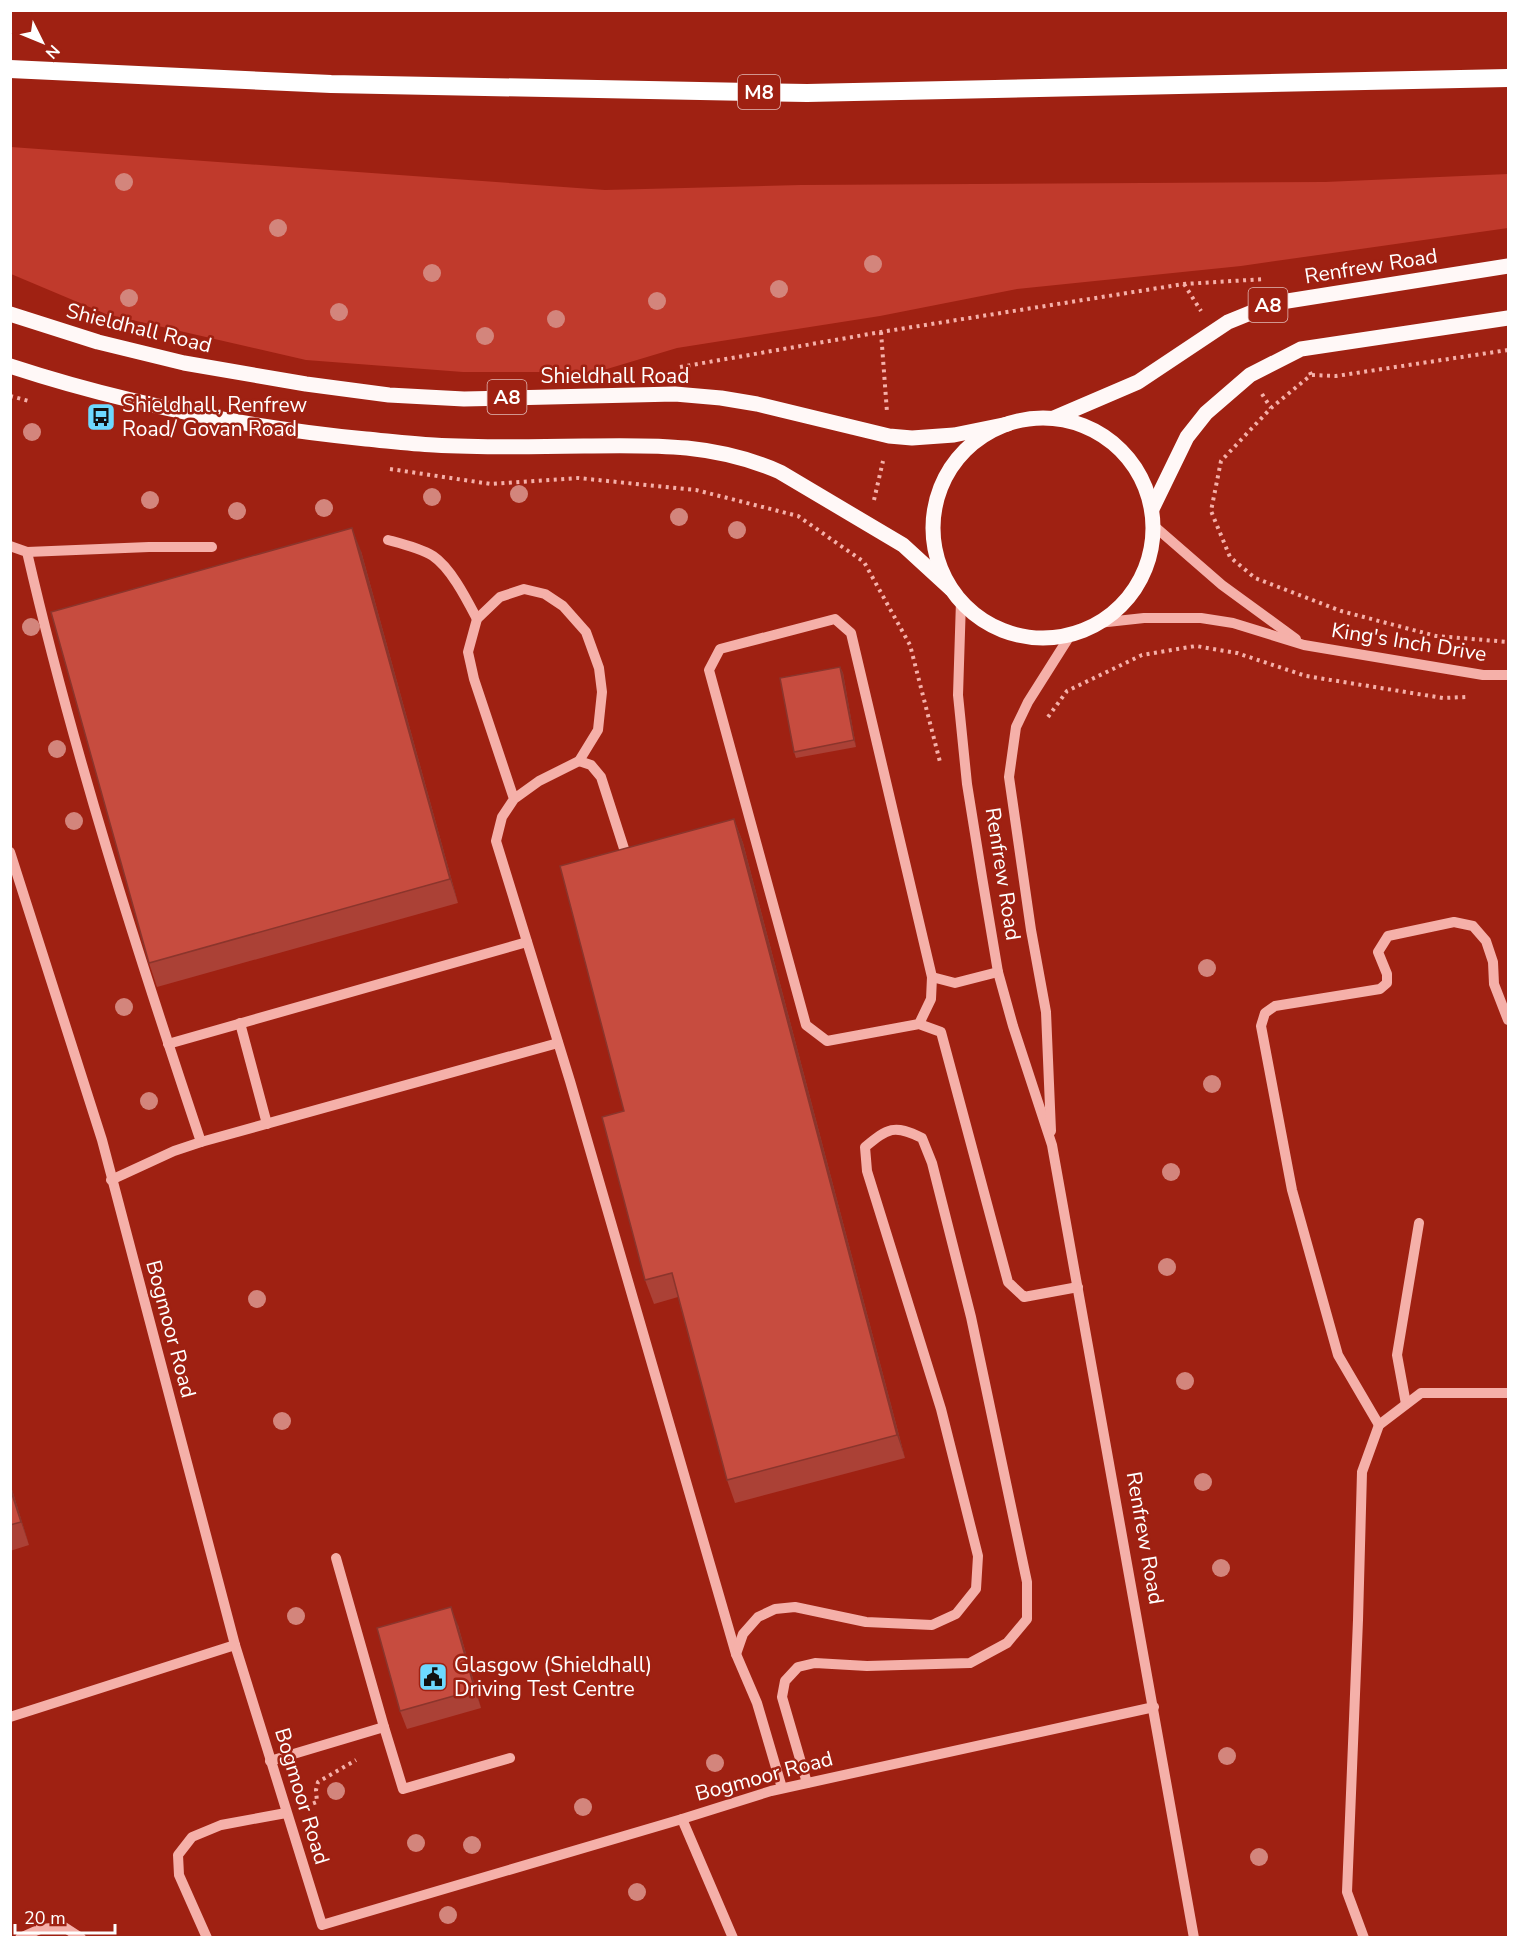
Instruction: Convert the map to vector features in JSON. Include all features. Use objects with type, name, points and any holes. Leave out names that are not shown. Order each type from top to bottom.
[{"type":"highway","name":"M8","points":[[10,69],[331,84],[807,93],[1509,78]]},
{"type":"main road","name":"Renfrew Road","points":[[1054,418],[1138,382],[1228,322],[1267,305],[1509,266]]},
{"type":"main road","name":"Shieldhall Road","points":[[10,314],[118,348],[184,363],[306,384],[389,395],[464,399],[664,394],[710,397],[757,404],[889,436],[912,438],[954,435],[1008,424]]},
{"type":"main road","name":"A8","points":[[1153,517],[1187,437],[1206,413],[1250,375],[1301,349],[1509,318]]},
{"type":"main road","points":[[10,366],[64,384],[142,404],[206,417],[336,436],[468,447],[651,445],[696,447],[729,454],[760,463],[780,472],[903,545],[951,589],[975,615],[998,629],[1023,637],[1047,638],[1071,634],[1098,623],[1130,596],[1145,568],[1153,542],[1153,517],[1142,479],[1124,453],[1109,439],[1082,425],[1054,418],[1031,418],[988,432],[957,459],[942,484],[934,511],[933,537],[941,571],[951,589]]},
{"type":"street","name":"King's Inch Drive","points":[[1153,517],[1222,585],[1304,645]]},
{"type":"street","points":[[388,540],[435,557],[448,572],[477,619]]},
{"type":"street","points":[[10,546],[27,552],[212,547]]},
{"type":"street","points":[[27,552],[88,784],[168,1044],[201,1142]]},
{"type":"street","points":[[514,799],[474,679],[468,652],[477,619],[500,597],[524,590],[545,594],[562,606],[586,632],[599,668],[602,692],[598,730],[579,761],[539,781],[514,799],[502,816],[496,841],[558,1043],[736,1654],[757,1703],[782,1788]]},
{"type":"street","name":"Renfrew Road","points":[[961,601],[958,695],[967,784],[998,972],[1052,1145],[1194,1938]]},
{"type":"street","name":"King's Inch Drive","points":[[1098,623],[1144,618],[1201,618],[1233,623],[1304,645],[1483,675],[1509,675]]},
{"type":"street","points":[[919,1024],[931,999],[932,977],[851,633],[835,619],[720,649],[709,670],[806,1025],[827,1041],[919,1024],[941,1032],[1008,1282],[1024,1297],[1078,1287]]},
{"type":"street","name":"Renfrew Road","points":[[1052,1145],[1046,1012],[1031,930],[1009,777],[1016,727],[1028,702],[1071,634]]},
{"type":"street","points":[[579,761],[591,765],[601,777],[629,864]]},
{"type":"street","name":"Bogmoor Road","points":[[10,852],[102,1140],[235,1645],[322,1924],[782,1788],[1154,1707]]},
{"type":"street","points":[[1379,1425],[1338,1355],[1292,1190],[1261,1026],[1264,1013],[1275,1006],[1380,988],[1387,983],[1387,974],[1378,952],[1388,936],[1454,922],[1473,926],[1486,941],[1493,962],[1494,984],[1509,1020]]},
{"type":"street","points":[[168,1044],[527,942]]},
{"type":"street","points":[[932,977],[955,983],[998,972]]},
{"type":"street","points":[[240,1023],[267,1124]]},
{"type":"street","points":[[111,1180],[174,1151],[201,1142],[558,1043]]},
{"type":"street","points":[[736,1654],[743,1634],[758,1617],[775,1609],[795,1607],[866,1622],[932,1625],[956,1614],[976,1589],[978,1556],[941,1409],[867,1171],[865,1147],[885,1131],[905,1129],[922,1138],[932,1163],[971,1317],[1027,1582],[1027,1619],[1007,1643],[970,1663],[867,1666],[815,1663],[798,1667],[785,1681],[782,1698],[807,1783]]},
{"type":"street","points":[[1406,1404],[1397,1355],[1419,1223]]},
{"type":"street","points":[[1364,1938],[1347,1892],[1362,1472],[1379,1425],[1421,1393],[1509,1393]]},
{"type":"street","points":[[336,1557],[403,1789],[510,1758]]},
{"type":"street","points":[[10,1717],[235,1645]]},
{"type":"street","points":[[270,1761],[384,1727]]},
{"type":"street","points":[[207,1938],[179,1875],[178,1855],[192,1837],[221,1825],[286,1812]]},
{"type":"street","points":[[682,1819],[733,1938]]},
{"type":"street","points":[[322,1924],[325,1938]]},
{"type":"street","points":[[20,1938],[40,1929],[64,1927],[81,1938]]},
{"type":"path","points":[[676,368],[881,332],[1184,284],[1267,279]]},
{"type":"path","points":[[1301,349],[1311,375]]},
{"type":"path","points":[[1509,350],[1336,376],[1311,375],[1271,408],[1221,462],[1211,511],[1230,557],[1255,578],[1341,610],[1436,636],[1509,642]]},
{"type":"path","points":[[10,396],[33,402]]},
{"type":"path","points":[[380,468],[491,484],[578,478],[696,490],[798,516],[864,562],[910,645],[940,762]]},
{"type":"path","points":[[1047,718],[1067,691],[1089,680],[1142,655],[1196,646],[1237,653],[1306,676],[1443,698],[1476,697]]},
{"type":"path","points":[[286,1812],[317,1802],[318,1782],[326,1776]]},
{"type":"shaded area","points":[[11,147],[605,190],[801,185],[1325,182],[1508,174],[1508,228],[1241,266],[1017,289],[880,316],[677,348],[597,372],[463,372],[306,360],[106,314],[11,274]]},
{"type":"building","points":[[352,528],[450,879],[149,963],[51,612]]},
{"type":"building","points":[[840,667],[854,740],[794,752],[780,678]]},
{"type":"building","points":[[734,819],[897,1435],[727,1480],[672,1273],[645,1280],[602,1117],[624,1111],[560,866]]},
{"type":"building","points":[[10,1488],[21,1522],[10,1525]]},
{"type":"building","name":"Glasgow (Shieldhall) Driving Test Centre","points":[[451,1607],[475,1690],[400,1711],[377,1628]]},
{"type":"place","name":"Shieldhall, Renfrew Road/ Govan Road","points":[[101,417]]},
{"type":"place","name":"Glasgow (Shieldhall) Driving Test Centre","points":[[433,1677]]}]
